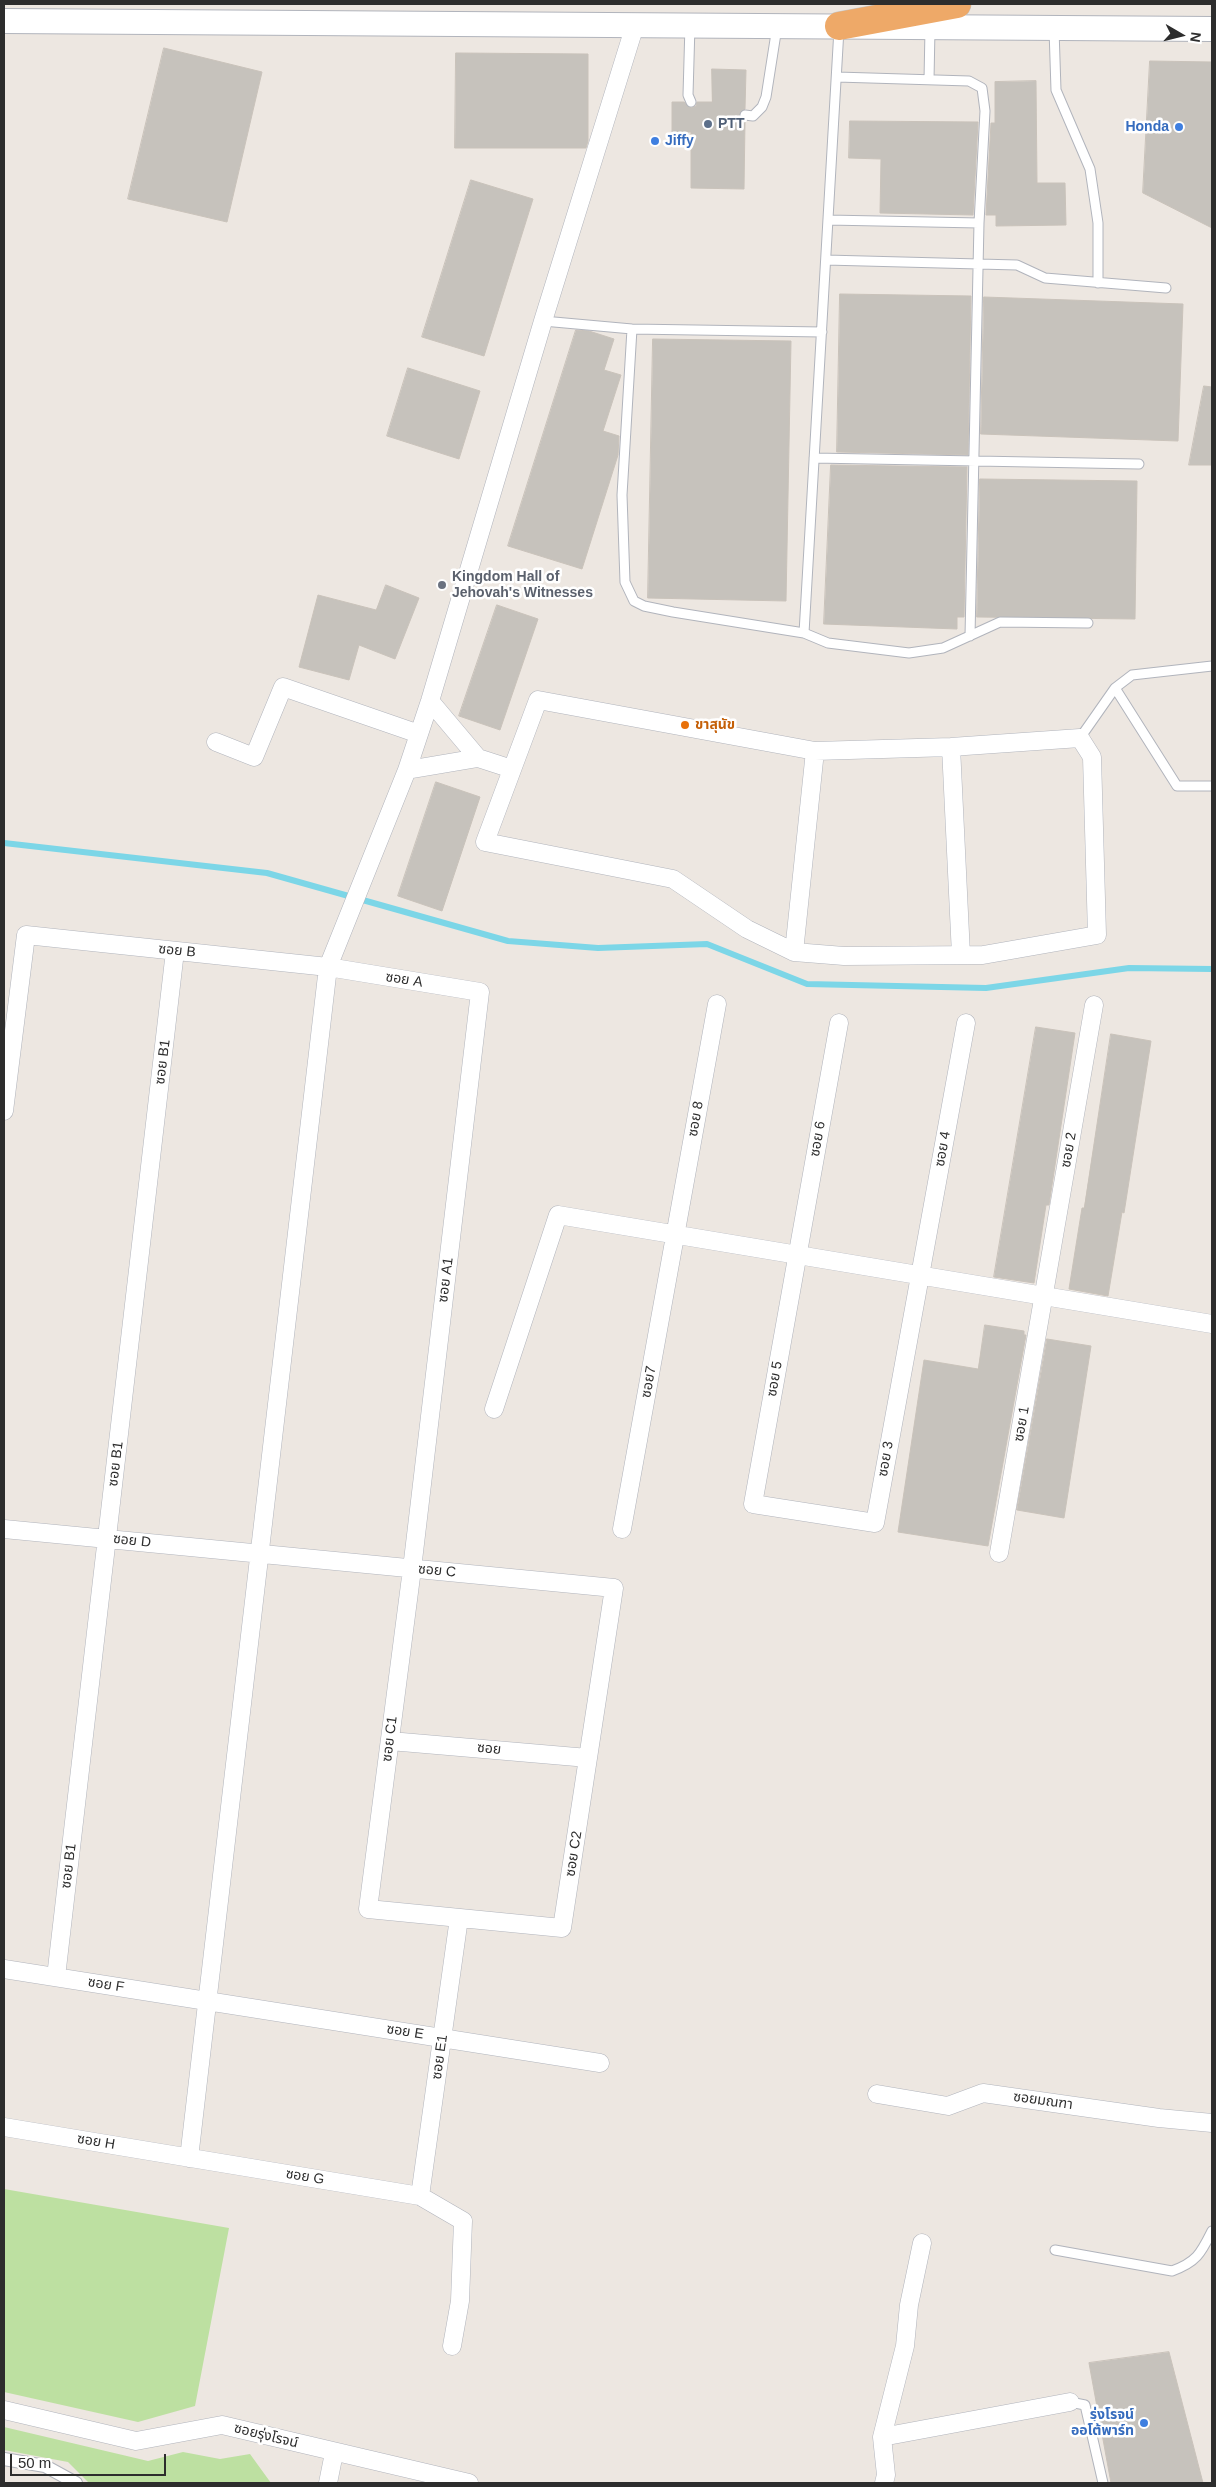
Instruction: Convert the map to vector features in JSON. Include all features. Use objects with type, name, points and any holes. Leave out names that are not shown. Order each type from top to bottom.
[{"type":"highway","points":[[840,26],[957,4]]},
{"type":"main road","points":[[4,21],[1212,29]]},
{"type":"street","points":[[189,2158],[209,2001],[328,967],[406,770],[430,701],[543,322],[635,25]]},
{"type":"street","points":[[216,742],[254,757],[283,687],[419,734]]},
{"type":"street","points":[[538,700],[815,751],[951,747],[1080,738],[1092,757],[1096,935],[983,955],[844,956],[794,952],[747,929],[673,879],[485,842],[538,700]]},
{"type":"street","points":[[430,701],[478,758]]},
{"type":"street","points":[[951,747],[961,955]]},
{"type":"street","points":[[794,952],[815,751]]},
{"type":"street","points":[[406,770],[478,758],[512,769]]},
{"type":"street","name":"ซอย B","points":[[4,1111],[26,935],[328,967]]},
{"type":"street","name":"ซอย B1","points":[[56,1977],[176,951]]},
{"type":"street","name":"ซอย A","points":[[328,967],[480,992]]},
{"type":"street","name":"ซอย A1","points":[[412,1569],[480,992]]},
{"type":"street","name":"ซอย 8","points":[[676,1235],[717,1004]]},
{"type":"street","name":"ซอย 2","points":[[1044,1296],[1094,1005]]},
{"type":"street","name":"ซอย 6","points":[[798,1255],[839,1023]]},
{"type":"street","name":"ซอย 4","points":[[920,1275],[966,1023]]},
{"type":"street","points":[[494,1409],[558,1215],[1212,1324]]},
{"type":"street","name":"ซอย7","points":[[622,1529],[676,1235]]},
{"type":"street","name":"ซอย 5","points":[[753,1504],[798,1255]]},
{"type":"street","name":"ซอย 3","points":[[753,1504],[874,1523],[920,1275]]},
{"type":"street","name":"ซอย 1","points":[[999,1553],[1044,1296]]},
{"type":"street","name":"ซอย D","points":[[4,1529],[261,1554]]},
{"type":"street","name":"ซอย C","points":[[261,1554],[614,1588]]},
{"type":"street","name":"ซอย C1","points":[[368,1908],[412,1569]]},
{"type":"street","name":"ซอย C2","points":[[368,1908],[562,1928],[614,1588]]},
{"type":"street","name":"ซอย","points":[[390,1741],[588,1758]]},
{"type":"street","name":"ซอย E1","points":[[420,2196],[459,1918]]},
{"type":"street","name":"ซอย F","points":[[4,1969],[209,2001]]},
{"type":"street","name":"ซอย E","points":[[209,2001],[600,2063]]},
{"type":"street","name":"ซอยมณฑา","points":[[877,2094],[948,2106],[983,2093],[1159,2118],[1212,2123]]},
{"type":"street","name":"ซอย H","points":[[4,2127],[189,2158]]},
{"type":"street","name":"ซอย G","points":[[189,2158],[420,2196]]},
{"type":"street","points":[[420,2196],[463,2221],[460,2301],[452,2346]]},
{"type":"street","points":[[884,2483],[886,2475],[882,2437],[905,2346],[909,2305],[922,2243]]},
{"type":"street","points":[[882,2437],[1070,2402]]},
{"type":"street","name":"ซอยรุ่งโรจน์","points":[[4,2410],[136,2441],[222,2425],[334,2453],[469,2483]]},
{"type":"street","points":[[328,2483],[334,2453]]},
{"type":"street","points":[[4,2459],[45,2466],[76,2483]]},
{"type":"lane","points":[[690,25],[688,95],[691,102]]},
{"type":"lane","points":[[745,116],[753,116],[762,107],[766,97],[777,26]]},
{"type":"lane","points":[[804,633],[840,26]]},
{"type":"lane","points":[[929,80],[930,26]]},
{"type":"lane","points":[[1053,27],[1056,90],[1090,169],[1098,223],[1098,283]]},
{"type":"lane","points":[[836,77],[969,81],[982,88],[986,111],[979,223],[970,636]]},
{"type":"lane","points":[[828,220],[979,223]]},
{"type":"lane","points":[[826,260],[978,262],[1017,265],[1045,278],[1166,288]]},
{"type":"lane","points":[[543,322],[632,329],[822,332]]},
{"type":"lane","points":[[632,329],[622,504],[625,582],[634,601],[644,606],[673,612],[804,633],[828,643],[909,653],[943,648],[1000,622],[1088,623]]},
{"type":"lane","points":[[814,458],[1139,464]]},
{"type":"lane","points":[[1080,738],[1115,688],[1132,675],[1212,666]]},
{"type":"lane","points":[[1115,688],[1177,786],[1212,786]]},
{"type":"lane","points":[[1055,2250],[1172,2271],[1190,2265],[1201,2253],[1212,2231]]},
{"type":"lane","points":[[1070,2402],[1085,2405],[1103,2483]]},
{"type":"green space","points":[[4,2189],[229,2228],[195,2406],[138,2422],[4,2392]]},
{"type":"green space","points":[[4,2427],[148,2461],[183,2452],[220,2459],[250,2454],[271,2483],[89,2483],[68,2462],[4,2450]]},
{"type":"building","points":[[164,48],[262,72],[227,222],[128,199]]},
{"type":"building","points":[[456,53],[588,54],[588,141],[586,148],[455,148]]},
{"type":"building","name":"Honda","points":[[1150,61],[1212,62],[1212,228],[1143,193]]},
{"type":"building","name":"PTT","points":[[712,69],[746,70],[745,109],[739,115],[741,120],[745,121],[744,189],[691,188],[691,132],[672,132],[672,102],[684,102],[691,108],[696,106],[697,102],[712,102]]},
{"type":"building","points":[[1036,81],[1037,183],[1065,183],[1066,225],[996,226],[996,215],[986,215],[991,123],[995,123],[995,82]]},
{"type":"building","points":[[850,121],[978,122],[973,215],[880,213],[881,159],[849,158]]},
{"type":"building","points":[[471,180],[533,199],[484,356],[422,337]]},
{"type":"building","points":[[840,294],[971,296],[968,455],[837,452]]},
{"type":"building","points":[[984,297],[1183,304],[1178,441],[981,434]]},
{"type":"building","points":[[576,330],[589,331],[614,339],[604,370],[621,375],[603,431],[619,436],[618,455],[582,569],[508,546]]},
{"type":"building","points":[[653,339],[791,341],[786,601],[648,598]]},
{"type":"building","points":[[408,368],[480,391],[459,459],[387,436]]},
{"type":"building","points":[[1204,386],[1212,387],[1212,465],[1189,465]]},
{"type":"building","points":[[831,465],[967,467],[964,617],[957,617],[957,629],[824,624]]},
{"type":"building","points":[[980,479],[1137,481],[1135,619],[977,617]]},
{"type":"building","points":[[386,585],[419,598],[395,659],[359,645],[349,680],[299,667],[318,595],[376,610]]},
{"type":"building","points":[[497,605],[538,619],[500,730],[459,716]]},
{"type":"building","points":[[436,782],[480,797],[442,911],[398,896]]},
{"type":"building","points":[[1036,1027],[1075,1033],[1049,1205],[1046,1205],[1034,1283],[994,1277]]},
{"type":"building","points":[[1111,1034],[1151,1041],[1124,1213],[1122,1212],[1108,1296],[1069,1289],[1082,1208],[1084,1208]]},
{"type":"building","points":[[985,1325],[1024,1331],[1024,1335],[1026,1335],[988,1546],[898,1532],[924,1360],[978,1369]]},
{"type":"building","points":[[1047,1339],[1091,1346],[1064,1518],[1017,1510]]},
{"type":"building","name":"รุ่งโรจน์ ออโต้พาร์ท","points":[[1169,2352],[1203,2483],[1111,2483],[1089,2363]]},
{"type":"waterway","points":[[4,843],[267,873],[508,941],[598,948],[707,944],[807,984],[986,988],[1129,968],[1212,969]]},
{"type":"place","name":"PTT","points":[[708,124]]},
{"type":"place","name":"Honda","points":[[1179,127]]},
{"type":"place","name":"Jiffy","points":[[655,141]]},
{"type":"place","name":"Kingdom Hall of Jehovah's Witnesses","points":[[442,585]]},
{"type":"place","name":"ขาสุนัข","points":[[685,725]]},
{"type":"place","name":"รุ่งโรจน์ ออโต้พาร์ท","points":[[1144,2423]]}]
